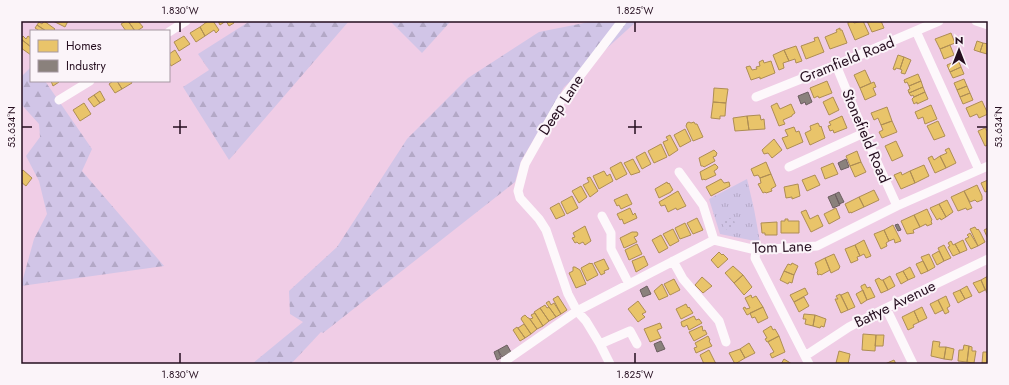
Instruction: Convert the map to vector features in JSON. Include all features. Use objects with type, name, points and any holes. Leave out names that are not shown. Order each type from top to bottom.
[{"type":"street","points":[[170,31],[186,21]]},
{"type":"street","name":"Deep Lane","points":[[577,311],[568,294],[546,230],[539,219],[520,198],[518,191],[525,164],[556,108],[622,21]]},
{"type":"street","name":"Gramfield Road","points":[[756,97],[939,21]]},
{"type":"street","points":[[976,21],[988,25]]},
{"type":"street","points":[[916,31],[979,170]]},
{"type":"street","name":"Stonefield Road","points":[[836,65],[864,133],[897,206]]},
{"type":"street","points":[[59,100],[88,82]]},
{"type":"street","points":[[789,167],[864,133]]},
{"type":"street","name":"Tom Lane","points":[[714,240],[756,250],[817,246],[897,206],[988,166]]},
{"type":"street","points":[[505,361],[577,311],[714,240],[703,205],[679,172]]},
{"type":"street","points":[[602,216],[610,233],[610,249],[629,284]]},
{"type":"street","points":[[756,250],[755,258],[807,360]]},
{"type":"street","name":"Battye Avenue","points":[[807,360],[849,327],[988,260]]},
{"type":"street","points":[[673,262],[683,279],[719,321],[726,342]]},
{"type":"street","points":[[886,308],[913,364]]},
{"type":"street","points":[[577,311],[586,321],[610,364]]},
{"type":"street","points":[[600,344],[630,331],[637,344]]},
{"type":"green space","points":[[250,21],[349,21],[229,160],[183,87],[209,70],[198,54]]},
{"type":"green space","points":[[390,21],[451,21],[422,53]]},
{"type":"green space","points":[[594,21],[637,21],[564,87],[521,161],[515,182],[323,333],[321,332],[291,364],[252,364],[303,322],[290,314],[289,291],[337,247],[407,139],[468,78],[539,32]]},
{"type":"green space","points":[[30,68],[30,82],[46,82],[92,149],[82,171],[164,266],[21,286],[34,239],[47,214],[39,181],[26,156],[40,137],[39,124],[21,104],[21,77]]},
{"type":"green space","points":[[747,179],[760,242],[720,234],[709,199]]},
{"type":"green space","points":[[729,218],[733,220],[735,224],[733,228],[729,230],[725,228],[723,224],[725,220]]},
{"type":"building: Homes","points":[[44,21],[55,29],[44,30],[37,25],[39,22],[42,24]]},
{"type":"building: Homes","points":[[53,21],[68,21],[65,27]]},
{"type":"building: Homes","points":[[128,21],[134,30],[125,30],[121,24]]},
{"type":"building: Homes","points":[[128,21],[138,21],[143,27],[138,30],[134,30]]},
{"type":"building: Homes","points":[[208,21],[213,21],[219,30],[216,33],[214,30],[205,36],[200,27]]},
{"type":"building: Homes","points":[[218,21],[226,21],[220,25]]},
{"type":"building: Homes","points":[[226,21],[233,21],[234,23],[229,26]]},
{"type":"building: Homes","points":[[853,21],[854,23],[863,21],[869,34],[855,40],[848,24],[848,22]]},
{"type":"building: Homes","points":[[867,21],[881,21],[884,28],[872,32]]},
{"type":"building: Homes","points":[[37,25],[44,30],[38,30],[35,28]]},
{"type":"building: Homes","points":[[200,27],[205,36],[196,42],[190,33]]},
{"type":"building: Homes","points":[[840,28],[847,43],[830,49],[825,37],[837,32],[836,30]]},
{"type":"building: Homes","points":[[951,33],[955,43],[940,49],[935,39]]},
{"type":"building: Homes","points":[[23,36],[26,39],[28,36],[30,37],[30,46],[21,39]]},
{"type":"building: Homes","points":[[184,36],[190,44],[179,51],[174,42]]},
{"type":"building: Homes","points":[[818,37],[824,52],[806,59],[801,46],[815,41],[814,38]]},
{"type":"building: Homes","points":[[21,39],[30,46],[30,54],[21,48]]},
{"type":"building: Homes","points":[[977,41],[983,43],[980,52],[974,50]]},
{"type":"building: Homes","points":[[983,43],[988,44],[987,54],[980,52]]},
{"type":"building: Homes","points":[[950,45],[954,55],[944,59],[940,49]]},
{"type":"building: Homes","points":[[796,46],[802,61],[796,63],[795,59],[789,61],[784,50]]},
{"type":"building: Homes","points":[[175,50],[181,60],[171,66],[170,53]]},
{"type":"building: Homes","points":[[784,50],[789,61],[783,63],[784,68],[779,70],[773,55]]},
{"type":"building: Homes","points":[[898,55],[904,57],[900,69],[896,68],[895,70],[893,69]]},
{"type":"building: Homes","points":[[904,57],[911,60],[905,74],[901,73],[902,70],[900,69]]},
{"type":"building: Homes","points":[[763,60],[764,63],[771,61],[775,73],[760,79],[760,77],[751,80],[746,67],[750,66],[752,70],[757,69],[756,67],[760,66],[759,62]]},
{"type":"building: Homes","points":[[958,60],[961,67],[950,72],[947,65]]},
{"type":"building: Homes","points":[[961,67],[964,74],[953,78],[950,72]]},
{"type":"building: Homes","points":[[865,70],[871,83],[860,88],[854,75]]},
{"type":"building: Homes","points":[[918,74],[921,81],[909,86],[907,82],[905,83],[904,80]]},
{"type":"building: Homes","points":[[964,79],[967,86],[957,90],[954,83]]},
{"type":"building: Homes","points":[[827,81],[832,93],[819,98],[818,96],[814,98],[810,88]]},
{"type":"building: Homes","points":[[921,81],[923,87],[909,93],[909,86]]},
{"type":"building: Homes","points":[[51,82],[59,82],[53,86]]},
{"type":"building: Homes","points":[[112,82],[118,82],[122,89],[115,93],[109,84]]},
{"type":"building: Homes","points":[[118,82],[132,82],[132,83],[122,89]]},
{"type":"building: Homes","points":[[874,82],[876,87],[873,88],[876,95],[865,100],[860,88]]},
{"type":"building: Homes","points":[[967,86],[970,93],[960,97],[957,90]]},
{"type":"building: Homes","points":[[923,87],[925,92],[914,97],[909,93]]},
{"type":"building: Homes","points":[[714,88],[728,89],[726,103],[713,102]]},
{"type":"building: Homes","points":[[100,91],[105,100],[100,103],[94,95]]},
{"type":"building: Homes","points":[[925,92],[928,99],[914,104],[912,99]]},
{"type":"building: Homes","points":[[970,93],[973,100],[963,104],[960,97]]},
{"type":"building: Homes","points":[[94,95],[100,103],[94,107],[88,99]]},
{"type":"building: Homes","points":[[833,97],[839,110],[829,115],[823,102]]},
{"type":"building: Homes","points":[[982,101],[988,114],[979,118],[977,114],[970,117],[966,108]]},
{"type":"building: Homes","points":[[713,102],[726,103],[725,116],[720,116],[720,119],[711,118]]},
{"type":"building: Homes","points":[[84,103],[91,114],[80,121],[73,110]]},
{"type":"building: Homes","points":[[777,103],[780,109],[791,104],[795,113],[783,120],[785,124],[779,126],[771,106]]},
{"type":"building: Homes","points":[[931,105],[937,119],[925,124],[923,117],[918,119],[915,112]]},
{"type":"building: Homes","points":[[887,107],[892,121],[881,125],[878,118],[874,120],[871,113]]},
{"type":"building: Homes","points":[[760,115],[761,120],[764,119],[765,129],[749,130],[747,116]]},
{"type":"building: Homes","points":[[747,116],[749,130],[735,131],[733,118]]},
{"type":"building: Homes","points":[[842,116],[847,128],[834,133],[833,130],[830,131],[828,126],[831,125],[829,122]]},
{"type":"building: Homes","points":[[892,121],[897,132],[882,138],[879,132],[883,130],[881,125]]},
{"type":"building: Homes","points":[[938,121],[945,136],[934,140],[927,126]]},
{"type":"building: Homes","points":[[689,122],[694,122],[697,124],[703,137],[693,141],[686,126]]},
{"type":"building: Homes","points":[[818,123],[820,127],[821,126],[825,138],[810,145],[805,133],[811,130],[810,126]]},
{"type":"building: Homes","points":[[794,127],[796,132],[799,131],[803,142],[787,149],[782,138],[788,136],[785,130]]},
{"type":"building: Homes","points":[[985,128],[987,131],[988,130],[988,145],[985,146],[978,131]]},
{"type":"building: Homes","points":[[685,129],[691,141],[680,147],[674,135]]},
{"type":"building: Homes","points":[[670,135],[678,150],[669,156],[663,142],[668,140],[666,137]]},
{"type":"building: Homes","points":[[774,139],[782,150],[772,158],[768,153],[764,154],[762,150]]},
{"type":"building: Homes","points":[[896,141],[903,156],[892,161],[885,146]]},
{"type":"building: Homes","points":[[661,144],[667,157],[654,163],[648,151]]},
{"type":"building: Homes","points":[[949,148],[956,163],[946,168],[940,156],[947,153],[945,150]]},
{"type":"building: Homes","points":[[714,150],[717,153],[716,156],[713,157],[715,161],[704,167],[701,166],[699,158]]},
{"type":"building: Homes","points":[[857,151],[861,162],[850,166],[846,156]]},
{"type":"building: Homes","points":[[645,152],[651,164],[642,169],[636,157]]},
{"type":"building: Homes","points":[[932,156],[934,160],[940,156],[946,168],[935,173],[928,158]]},
{"type":"building: Homes","points":[[633,159],[640,172],[631,175],[624,163]]},
{"type":"building: Homes","points":[[621,162],[627,174],[616,180],[610,168]]},
{"type":"building: Homes","points":[[766,162],[771,174],[760,178],[758,175],[754,176],[751,169]]},
{"type":"building: Homes","points":[[861,162],[866,172],[855,177],[850,166]]},
{"type":"building: Homes","points":[[833,163],[838,174],[825,179],[821,168]]},
{"type":"building: Homes","points":[[715,164],[718,167],[714,171],[716,175],[702,180],[700,172]]},
{"type":"building: Homes","points":[[924,165],[929,176],[915,183],[910,171]]},
{"type":"building: Homes","points":[[23,170],[32,178],[26,186],[21,182],[21,172]]},
{"type":"building: Homes","points":[[604,171],[607,176],[610,174],[613,181],[599,189],[593,176]]},
{"type":"building: Homes","points":[[910,171],[915,183],[901,189],[894,175],[901,172],[902,175]]},
{"type":"building: Homes","points":[[771,174],[776,186],[771,189],[772,191],[763,193],[758,184],[761,183],[760,178]]},
{"type":"building: Homes","points":[[815,175],[820,185],[807,191],[802,180]]},
{"type":"building: Homes","points":[[590,177],[598,191],[590,197],[583,185],[589,182],[587,178]]},
{"type":"building: Homes","points":[[721,179],[724,183],[729,182],[730,186],[711,196],[706,187]]},
{"type":"building: Homes","points":[[988,180],[988,191],[985,192],[981,183]]},
{"type":"building: Homes","points":[[667,182],[673,190],[659,198],[655,189]]},
{"type":"building: Homes","points":[[798,184],[800,196],[792,199],[792,197],[786,198],[784,187]]},
{"type":"building: Homes","points":[[977,185],[982,196],[982,200],[970,202],[964,191]]},
{"type":"building: Homes","points":[[581,186],[587,197],[579,203],[572,191]]},
{"type":"building: Homes","points":[[874,190],[879,200],[864,207],[859,197]]},
{"type":"building: Homes","points":[[678,191],[686,206],[677,210],[676,208],[668,212],[665,205],[661,206],[659,202]]},
{"type":"building: Homes","points":[[964,191],[972,208],[967,210],[966,208],[958,211],[951,197]]},
{"type":"building: Homes","points":[[627,194],[632,204],[621,209],[619,205],[617,206],[614,200]]},
{"type":"building: Homes","points":[[572,196],[578,208],[567,214],[561,202]]},
{"type":"building: Homes","points":[[859,197],[864,207],[849,213],[845,204]]},
{"type":"building: Homes","points":[[947,200],[953,212],[946,217],[939,204]]},
{"type":"building: Homes","points":[[559,203],[565,215],[556,219],[550,208]]},
{"type":"building: Homes","points":[[939,204],[946,217],[941,220],[940,218],[937,220],[930,208]]},
{"type":"building: Homes","points":[[630,208],[633,215],[635,213],[637,218],[624,224],[622,219],[620,220],[617,214]]},
{"type":"building: Homes","points":[[836,208],[840,218],[829,224],[824,214]]},
{"type":"building: Homes","points":[[927,209],[932,220],[932,224],[927,226],[926,224],[920,227],[914,215]]},
{"type":"building: Homes","points":[[806,210],[810,219],[818,215],[823,226],[811,232],[801,212]]},
{"type":"building: Homes","points":[[914,215],[920,227],[913,230],[914,233],[907,234],[901,221]]},
{"type":"building: Homes","points":[[697,218],[703,230],[693,234],[687,223]]},
{"type":"building: Homes","points":[[785,219],[788,219],[788,221],[799,221],[799,233],[781,233],[781,221],[785,221]]},
{"type":"building: Homes","points":[[777,222],[777,235],[765,235],[765,233],[762,233],[761,223]]},
{"type":"building: Homes","points":[[685,223],[691,235],[680,239],[675,228]]},
{"type":"building: Homes","points":[[893,225],[901,241],[895,243],[894,239],[889,241],[884,230]]},
{"type":"building: Homes","points":[[585,226],[591,241],[585,245],[583,242],[579,244],[577,242],[575,243],[572,238],[575,237],[573,233]]},
{"type":"building: Homes","points":[[975,227],[980,232],[985,242],[978,246],[970,229]]},
{"type":"building: Homes","points":[[988,228],[988,239],[984,230]]},
{"type":"building: Homes","points":[[673,229],[679,241],[670,246],[663,234]]},
{"type":"building: Homes","points":[[884,230],[889,241],[886,243],[887,246],[881,249],[874,234]]},
{"type":"building: Homes","points":[[632,232],[637,232],[638,234],[634,237],[637,242],[624,248],[620,238]]},
{"type":"building: Homes","points":[[970,233],[978,246],[971,249],[965,239],[969,237],[967,235]]},
{"type":"building: Homes","points":[[661,235],[668,248],[659,253],[652,240]]},
{"type":"building: Homes","points":[[864,240],[871,256],[866,258],[864,254],[860,256],[855,245]]},
{"type":"building: Homes","points":[[963,240],[967,250],[960,253],[955,244]]},
{"type":"building: Homes","points":[[951,241],[953,245],[955,244],[960,253],[953,256],[948,247],[950,246],[948,243]]},
{"type":"building: Homes","points":[[637,244],[642,254],[629,260],[625,250]]},
{"type":"building: Homes","points":[[855,245],[860,256],[857,257],[858,260],[851,263],[845,249]]},
{"type":"building: Homes","points":[[944,245],[951,258],[944,261],[938,248]]},
{"type":"building: Homes","points":[[939,251],[944,261],[937,265],[932,255]]},
{"type":"building: Homes","points":[[719,252],[728,259],[718,268],[711,260]]},
{"type":"building: Homes","points":[[834,254],[840,267],[831,273],[825,258]]},
{"type":"building: Homes","points":[[929,254],[935,267],[928,271],[921,257]]},
{"type":"building: Homes","points":[[644,256],[648,265],[636,272],[632,261]]},
{"type":"building: Homes","points":[[825,258],[830,270],[818,275],[815,263]]},
{"type":"building: Homes","points":[[604,259],[609,269],[604,271],[605,273],[601,275],[594,263]]},
{"type":"building: Homes","points":[[923,261],[928,271],[921,274],[916,264]]},
{"type":"building: Homes","points":[[592,263],[598,275],[587,281],[581,268]]},
{"type":"building: Homes","points":[[792,263],[798,266],[794,275],[784,271],[788,264],[791,265]]},
{"type":"building: Homes","points":[[733,266],[743,275],[734,283],[725,273]]},
{"type":"building: Homes","points":[[573,267],[580,270],[586,284],[576,288],[569,273],[573,271]]},
{"type":"building: Homes","points":[[910,267],[915,277],[908,280],[903,271]]},
{"type":"building: Homes","points":[[784,271],[794,275],[792,283],[789,282],[788,284],[780,280]]},
{"type":"building: Homes","points":[[903,271],[908,280],[901,284],[896,274]]},
{"type":"building: Homes","points":[[743,275],[752,287],[744,295],[734,283]]},
{"type":"building: Homes","points":[[890,276],[895,286],[888,290],[883,280]]},
{"type":"building: Homes","points":[[988,276],[988,292],[987,293],[981,280]]},
{"type":"building: Homes","points":[[702,277],[712,286],[703,293],[695,285]]},
{"type":"building: Homes","points":[[879,278],[883,280],[888,290],[881,293],[875,280]]},
{"type":"building: Homes","points":[[674,279],[680,290],[670,295],[664,284]]},
{"type":"building: Homes","points":[[981,280],[985,290],[979,293],[973,283]]},
{"type":"building: Homes","points":[[662,284],[668,296],[659,300],[654,291]]},
{"type":"building: Homes","points":[[865,284],[867,288],[870,287],[875,297],[867,300],[861,287]]},
{"type":"building: Homes","points":[[967,286],[972,296],[965,299],[960,290]]},
{"type":"building: Homes","points":[[805,288],[808,294],[794,302],[790,295]]},
{"type":"building: Homes","points":[[863,290],[867,300],[861,304],[856,294]]},
{"type":"building: Homes","points":[[960,290],[965,299],[958,303],[953,293]]},
{"type":"building: Homes","points":[[848,292],[855,307],[848,310],[841,295]]},
{"type":"building: Homes","points":[[840,294],[848,310],[841,313],[835,299],[838,299],[836,296]]},
{"type":"building: Homes","points":[[751,295],[752,298],[756,296],[763,307],[747,315],[743,308],[750,308],[745,298]]},
{"type":"building: Homes","points":[[558,296],[567,310],[561,314],[553,299]]},
{"type":"building: Homes","points":[[946,296],[950,306],[947,308],[949,312],[945,314],[938,300]]},
{"type":"building: Homes","points":[[804,297],[809,306],[799,312],[794,302]]},
{"type":"building: Homes","points":[[938,300],[943,310],[935,314],[930,304]]},
{"type":"building: Homes","points":[[549,301],[551,305],[554,303],[561,314],[556,317],[546,303]]},
{"type":"building: Homes","points":[[638,301],[646,312],[642,314],[645,317],[638,322],[628,309]]},
{"type":"building: Homes","points":[[686,304],[693,313],[681,319],[676,309]]},
{"type":"building: Homes","points":[[545,305],[547,308],[549,307],[556,317],[549,321],[540,308]]},
{"type":"building: Homes","points":[[763,307],[768,318],[758,323],[755,317],[752,318],[750,313]]},
{"type":"building: Homes","points":[[922,307],[927,318],[919,322],[914,311]]},
{"type":"building: Homes","points":[[540,308],[549,321],[543,326],[534,312]]},
{"type":"building: Homes","points":[[914,311],[919,322],[908,330],[902,317]]},
{"type":"building: Homes","points":[[535,313],[543,326],[537,329],[530,319],[533,318],[531,315]]},
{"type":"building: Homes","points":[[804,314],[815,315],[813,326],[805,324],[806,319],[803,319]]},
{"type":"building: Homes","points":[[525,315],[537,329],[531,334],[521,319]]},
{"type":"building: Homes","points":[[815,315],[826,319],[824,327],[821,326],[820,328],[813,326]]},
{"type":"building: Homes","points":[[694,316],[696,320],[699,319],[702,323],[689,330],[687,325],[684,327],[682,326],[681,322]]},
{"type":"building: Homes","points":[[660,323],[662,328],[657,330],[661,338],[650,342],[644,329]]},
{"type":"building: Homes","points":[[524,324],[531,334],[525,338],[518,328]]},
{"type":"building: Homes","points":[[702,326],[703,331],[705,330],[707,334],[694,341],[689,332]]},
{"type":"building: Homes","points":[[771,326],[773,330],[775,329],[779,336],[767,342],[765,339],[767,338],[763,331]]},
{"type":"building: Homes","points":[[517,327],[525,338],[520,341],[513,330]]},
{"type":"building: Homes","points":[[863,334],[876,335],[875,351],[862,350]]},
{"type":"building: Homes","points":[[876,335],[884,335],[883,346],[875,346]]},
{"type":"building: Homes","points":[[708,336],[712,346],[696,353],[694,348],[697,347],[695,343]]},
{"type":"building: Homes","points":[[779,336],[785,352],[772,358],[770,354],[774,352],[768,342]]},
{"type":"building: Homes","points":[[933,341],[940,342],[939,347],[946,347],[944,359],[931,356]]},
{"type":"building: Homes","points":[[749,343],[755,353],[745,358],[740,349]]},
{"type":"building: Homes","points":[[964,345],[969,346],[967,362],[958,361],[959,350],[963,350]]},
{"type":"building: Homes","points":[[969,346],[972,347],[972,351],[976,351],[974,363],[967,362]]},
{"type":"building: Homes","points":[[946,347],[954,349],[952,360],[944,359]]},
{"type":"building: Homes","points":[[740,349],[745,358],[735,364],[729,353]]},
{"type":"building: Homes","points":[[709,350],[717,364],[704,364],[700,355]]},
{"type":"building: Homes","points":[[839,351],[850,354],[848,364],[836,363]]},
{"type":"building: Homes","points":[[983,352],[988,352],[988,364],[982,363]]},
{"type":"building: Homes","points":[[784,359],[792,364],[781,364]]},
{"type":"building: Homes","points":[[894,360],[896,364],[885,364]]},
{"type":"building: Industry","points":[[808,92],[812,102],[806,105],[805,102],[801,104],[798,96]]},
{"type":"building: Industry","points":[[846,159],[849,167],[841,170],[838,163]]},
{"type":"building: Industry","points":[[839,192],[844,202],[839,204],[835,194]]},
{"type":"building: Industry","points":[[835,194],[840,205],[833,208],[828,197]]},
{"type":"building: Industry","points":[[898,224],[901,230],[898,231],[895,225]]},
{"type":"building: Industry","points":[[647,286],[651,294],[643,297],[640,290]]},
{"type":"building: Industry","points":[[661,341],[665,349],[657,352],[654,344]]},
{"type":"building: Industry","points":[[507,345],[511,352],[502,357],[498,350]]},
{"type":"building: Industry","points":[[498,350],[501,358],[497,360],[494,352]]}]
